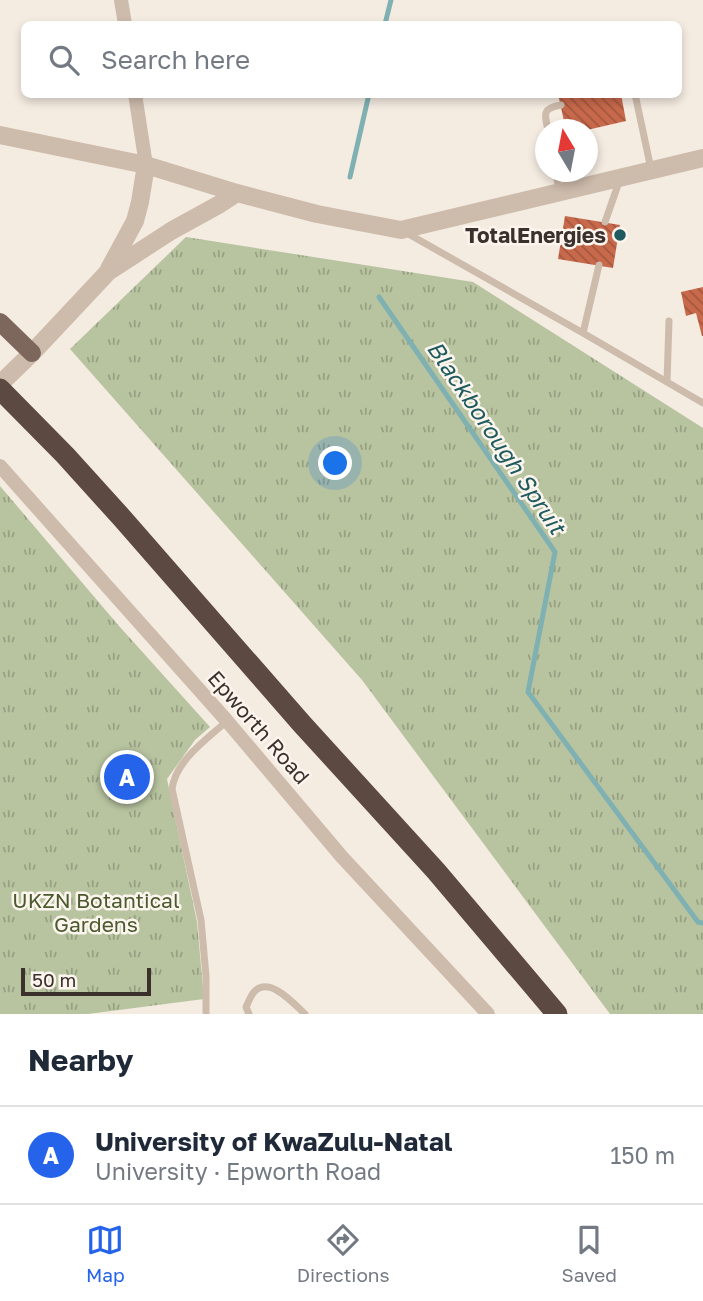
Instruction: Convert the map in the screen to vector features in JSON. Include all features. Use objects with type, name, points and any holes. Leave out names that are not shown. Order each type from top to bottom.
[{"type":"highway","points":[[0,387],[122,518],[302,724],[436,871],[556,1014]]},
{"type":"main road","points":[[0,322],[32,353]]},
{"type":"street","points":[[121,0],[124,21]]},
{"type":"street","points":[[108,272],[135,221],[146,165],[136,98]]},
{"type":"street","points":[[0,135],[146,165],[317,214],[401,230],[694,160]]},
{"type":"street","points":[[0,387],[108,272],[237,193]]},
{"type":"street","name":"Epworth Road","points":[[0,466],[228,721],[342,857],[488,1014]]},
{"type":"lane","points":[[636,98],[651,170]]},
{"type":"lane","points":[[545,119],[549,107],[561,105]]},
{"type":"lane","points":[[606,222],[620,177]]},
{"type":"lane","points":[[557,182],[559,193]]},
{"type":"lane","points":[[401,230],[703,403]]},
{"type":"lane","points":[[583,332],[599,265]]},
{"type":"lane","points":[[667,383],[669,321]]},
{"type":"lane","points":[[206,1014],[201,920],[172,789],[173,779],[189,756],[228,721]]},
{"type":"lane","points":[[249,1014],[246,1007],[254,991],[262,987],[277,989],[305,1014]]},
{"type":"green space","points":[[186,237],[473,282],[703,428],[703,1014],[610,1014],[362,680],[70,349]]},
{"type":"green space","name":"UKZN Botantical Gardens","points":[[0,486],[119,626],[210,727],[195,740],[167,779],[197,922],[204,999],[88,1014],[0,1014]]},
{"type":"building","points":[[559,98],[622,98],[626,121],[598,127],[598,119],[564,119]]},
{"type":"building","points":[[565,216],[620,225],[613,268],[558,259]]},
{"type":"building","points":[[703,287],[702,336],[696,313],[686,316],[681,292]]},
{"type":"waterway","name":"Blackborough Spruit","points":[[386,21],[391,0]]},
{"type":"waterway","name":"Blackborough Spruit","points":[[350,177],[368,98]]},
{"type":"waterway","name":"Blackborough Spruit","points":[[379,297],[555,552],[528,692],[698,922],[703,923]]},
{"type":"place","name":"TotalEnergies","points":[[620,235]]},
{"type":"place","name":"University of KwaZulu-Natal","points":[[127,777]]}]
